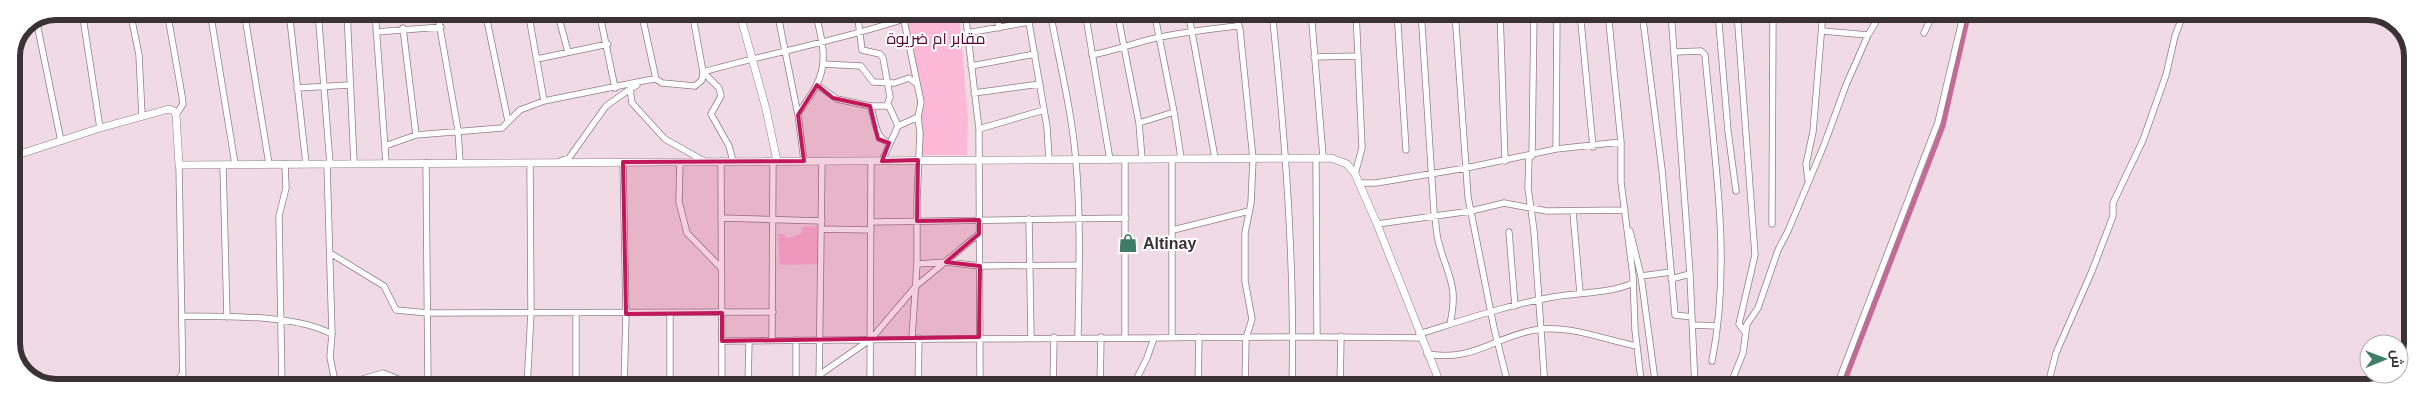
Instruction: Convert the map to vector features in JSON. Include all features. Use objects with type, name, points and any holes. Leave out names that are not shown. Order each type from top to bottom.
[{"type":"street","points":[[83,20],[100,128]]},
{"type":"street","points":[[132,20],[139,56],[142,116]]},
{"type":"street","points":[[168,20],[183,104],[176,115]]},
{"type":"street","points":[[211,20],[235,164]]},
{"type":"street","points":[[245,20],[269,164]]},
{"type":"street","points":[[290,20],[306,164]]},
{"type":"street","points":[[319,20],[328,164],[332,334],[330,357],[334,379]]},
{"type":"street","points":[[347,20],[354,163]]},
{"type":"street","points":[[375,20],[386,163]]},
{"type":"street","points":[[439,20],[458,130],[460,163]]},
{"type":"street","points":[[486,20],[508,121]]},
{"type":"street","points":[[530,20],[544,101]]},
{"type":"street","points":[[559,20],[568,52]]},
{"type":"street","points":[[601,20],[608,44],[615,88]]},
{"type":"street","points":[[643,20],[656,79],[662,83],[691,87],[699,84],[703,72],[694,20]]},
{"type":"street","points":[[742,20],[753,58],[775,161],[772,219],[772,340]]},
{"type":"street","points":[[779,20],[798,115],[804,161]]},
{"type":"street","points":[[798,115],[817,85],[823,64],[822,43],[817,20]]},
{"type":"street","points":[[859,20],[862,50],[883,56],[889,82],[890,97],[888,105],[898,126]]},
{"type":"street","points":[[703,72],[753,58],[822,43],[901,20]]},
{"type":"street","points":[[904,20],[921,102],[918,117],[920,133],[916,286],[918,379]]},
{"type":"street","points":[[966,20],[979,129],[980,379]]},
{"type":"street","points":[[998,20],[1000,28]]},
{"type":"street","points":[[1052,20],[1076,161],[1079,219],[1078,337]]},
{"type":"street","points":[[1086,20],[1110,160]]},
{"type":"street","points":[[1119,20],[1139,123],[1142,159]]},
{"type":"street","points":[[1156,20],[1181,158]]},
{"type":"street","points":[[1190,20],[1215,158]]},
{"type":"street","points":[[1236,20],[1240,30],[1253,158],[1250,211],[1245,234],[1245,281],[1252,323],[1246,338],[1246,379]]},
{"type":"street","points":[[1273,20],[1286,159],[1293,337],[1292,379]]},
{"type":"street","points":[[1312,20],[1320,158],[1317,337]]},
{"type":"street","points":[[1355,174],[1362,148],[1356,20]]},
{"type":"street","points":[[1398,20],[1406,150]]},
{"type":"street","points":[[1422,20],[1435,216],[1438,240],[1454,284],[1454,306],[1450,324]]},
{"type":"street","points":[[1456,20],[1466,168],[1471,211],[1490,311],[1507,379]]},
{"type":"street","points":[[1500,20],[1505,162]]},
{"type":"street","points":[[1535,20],[1528,188],[1532,209],[1544,379]]},
{"type":"street","points":[[1556,149],[1557,20]]},
{"type":"street","points":[[1581,20],[1593,147]]},
{"type":"street","points":[[1610,20],[1621,142],[1621,182],[1627,222],[1641,379]]},
{"type":"street","points":[[1643,20],[1662,170],[1674,315],[1692,317]]},
{"type":"street","points":[[1672,20],[1690,274],[1694,379]]},
{"type":"street","points":[[1719,20],[1728,131],[1736,191]]},
{"type":"street","points":[[1738,20],[1755,255],[1739,324],[1745,332]]},
{"type":"street","points":[[1772,224],[1774,20]]},
{"type":"street","points":[[1808,180],[1806,164],[1813,132],[1823,20]]},
{"type":"street","points":[[1733,379],[1743,353],[1745,332],[1758,308],[1778,250],[1795,216],[1846,85],[1868,34],[1877,20]]},
{"type":"street","points":[[1924,33],[1930,20]]},
{"type":"street","points":[[1839,379],[1938,122],[1962,20]]},
{"type":"street","points":[[2049,379],[2053,360],[2092,271],[2113,216],[2113,203],[2143,140],[2166,75],[2175,36],[2181,20]]},
{"type":"street","points":[[967,33],[1029,22],[1044,110],[1049,160]]},
{"type":"street","points":[[37,25],[61,141]]},
{"type":"street","points":[[376,32],[403,28],[441,26]]},
{"type":"street","points":[[1092,55],[1115,51],[1124,46],[1159,37],[1237,26]]},
{"type":"street","points":[[403,28],[416,135]]},
{"type":"street","points":[[1822,31],[1868,34]]},
{"type":"street","points":[[537,59],[608,44]]},
{"type":"street","points":[[1675,52],[1701,51],[1704,55],[1719,187],[1720,258],[1717,326],[1712,361]]},
{"type":"street","points":[[971,66],[1035,54]]},
{"type":"street","points":[[1314,57],[1358,56]]},
{"type":"street","points":[[823,64],[861,66],[872,82],[895,83],[908,78],[914,80],[919,88]]},
{"type":"street","points":[[703,72],[719,88],[721,96],[711,114],[729,146],[733,161]]},
{"type":"street","points":[[385,146],[416,135],[458,130],[502,128],[520,110],[544,101],[656,79]]},
{"type":"street","points":[[552,162],[569,158],[606,106],[641,83]]},
{"type":"street","points":[[974,93],[1040,84]]},
{"type":"street","points":[[297,88],[324,88],[349,85]]},
{"type":"street","points":[[817,85],[833,98],[870,106],[888,105]]},
{"type":"street","points":[[630,89],[632,103],[664,139],[704,161]]},
{"type":"street","points":[[870,106],[878,136],[881,140],[889,143]]},
{"type":"street","points":[[20,154],[142,116],[174,110],[176,115],[179,165],[183,379]]},
{"type":"street","points":[[979,129],[1044,110]]},
{"type":"street","points":[[1139,123],[1174,112]]},
{"type":"street","points":[[882,161],[898,126],[918,117]]},
{"type":"street","points":[[1359,183],[1376,183],[1433,172],[1505,162],[1556,149],[1593,147],[1621,142]]},
{"type":"street","points":[[179,165],[978,159],[1076,161],[1181,158],[1320,158],[1343,162],[1355,174],[1377,224],[1438,379]]},
{"type":"street","points":[[1172,159],[1174,230],[1172,337]]},
{"type":"street","points":[[1125,160],[1125,338]]},
{"type":"street","points":[[721,161],[722,379]]},
{"type":"street","points":[[819,379],[822,161]]},
{"type":"street","points":[[870,379],[871,161]]},
{"type":"street","points":[[527,379],[531,313],[530,162]]},
{"type":"street","points":[[623,162],[626,314],[624,379]]},
{"type":"street","points":[[680,162],[680,202],[687,234],[722,269]]},
{"type":"street","points":[[426,163],[428,379]]},
{"type":"street","points":[[223,164],[227,317]]},
{"type":"street","points":[[282,379],[278,216],[286,188],[284,164]]},
{"type":"street","points":[[1377,224],[1471,211],[1504,203],[1532,209],[1573,212],[1625,210]]},
{"type":"street","points":[[1174,230],[1250,211]]},
{"type":"street","points":[[1573,212],[1580,293]]},
{"type":"street","points":[[721,218],[822,222]]},
{"type":"street","points":[[871,222],[1126,218]]},
{"type":"street","points":[[1030,219],[1031,338]]},
{"type":"street","points":[[1627,222],[1634,241],[1641,276],[1655,379]]},
{"type":"street","points":[[821,229],[871,230]]},
{"type":"street","points":[[1509,232],[1515,306]]},
{"type":"street","points":[[819,379],[822,373],[871,339],[916,286],[979,234]]},
{"type":"street","points":[[330,253],[384,286],[396,310],[428,313],[576,314],[773,312]]},
{"type":"street","points":[[917,264],[946,262],[980,266],[1079,265]]},
{"type":"street","points":[[1641,276],[1670,272]]},
{"type":"street","points":[[1671,279],[1690,274]]},
{"type":"street","points":[[722,341],[890,340],[979,337],[1246,338],[1420,336],[1490,311],[1538,300],[1618,289],[1633,283]]},
{"type":"street","points":[[576,314],[576,379]]},
{"type":"street","points":[[670,314],[670,379]]},
{"type":"street","points":[[183,316],[280,320],[320,327],[332,334]]},
{"type":"street","points":[[1693,326],[1717,326]]},
{"type":"street","points":[[1427,354],[1443,356],[1477,352],[1497,343],[1540,330],[1600,336],[1637,346]]},
{"type":"street","points":[[1340,379],[1341,336]]},
{"type":"street","points":[[1053,379],[1054,337]]},
{"type":"street","points":[[1100,379],[1101,337]]},
{"type":"street","points":[[1198,379],[1199,337]]},
{"type":"street","points":[[1136,379],[1154,338]]},
{"type":"street","points":[[796,340],[796,379]]},
{"type":"street","points":[[748,379],[749,341]]},
{"type":"street","points":[[363,379],[383,373],[398,379]]},
{"type":"street","points":[[180,379],[183,374]]},
{"type":"highlighted area","points":[[817,85],[833,98],[870,106],[878,139],[889,143],[882,161],[918,160],[917,221],[979,220],[979,234],[946,262],[980,266],[979,337],[722,341],[722,313],[626,314],[623,162],[804,161],[798,115]]},
{"type":"green space","name":"مقابر ام ضريوة","points":[[907,20],[960,20],[968,119],[967,155],[920,155],[922,94]]},
{"type":"green space","points":[[817,226],[818,264],[780,265],[778,234],[784,234],[788,238],[802,233],[802,227]]},
{"type":"waterway","points":[[1845,379],[1943,126],[1967,20]]},
{"type":"place","name":"Altinay","points":[[1128,243]]}]
